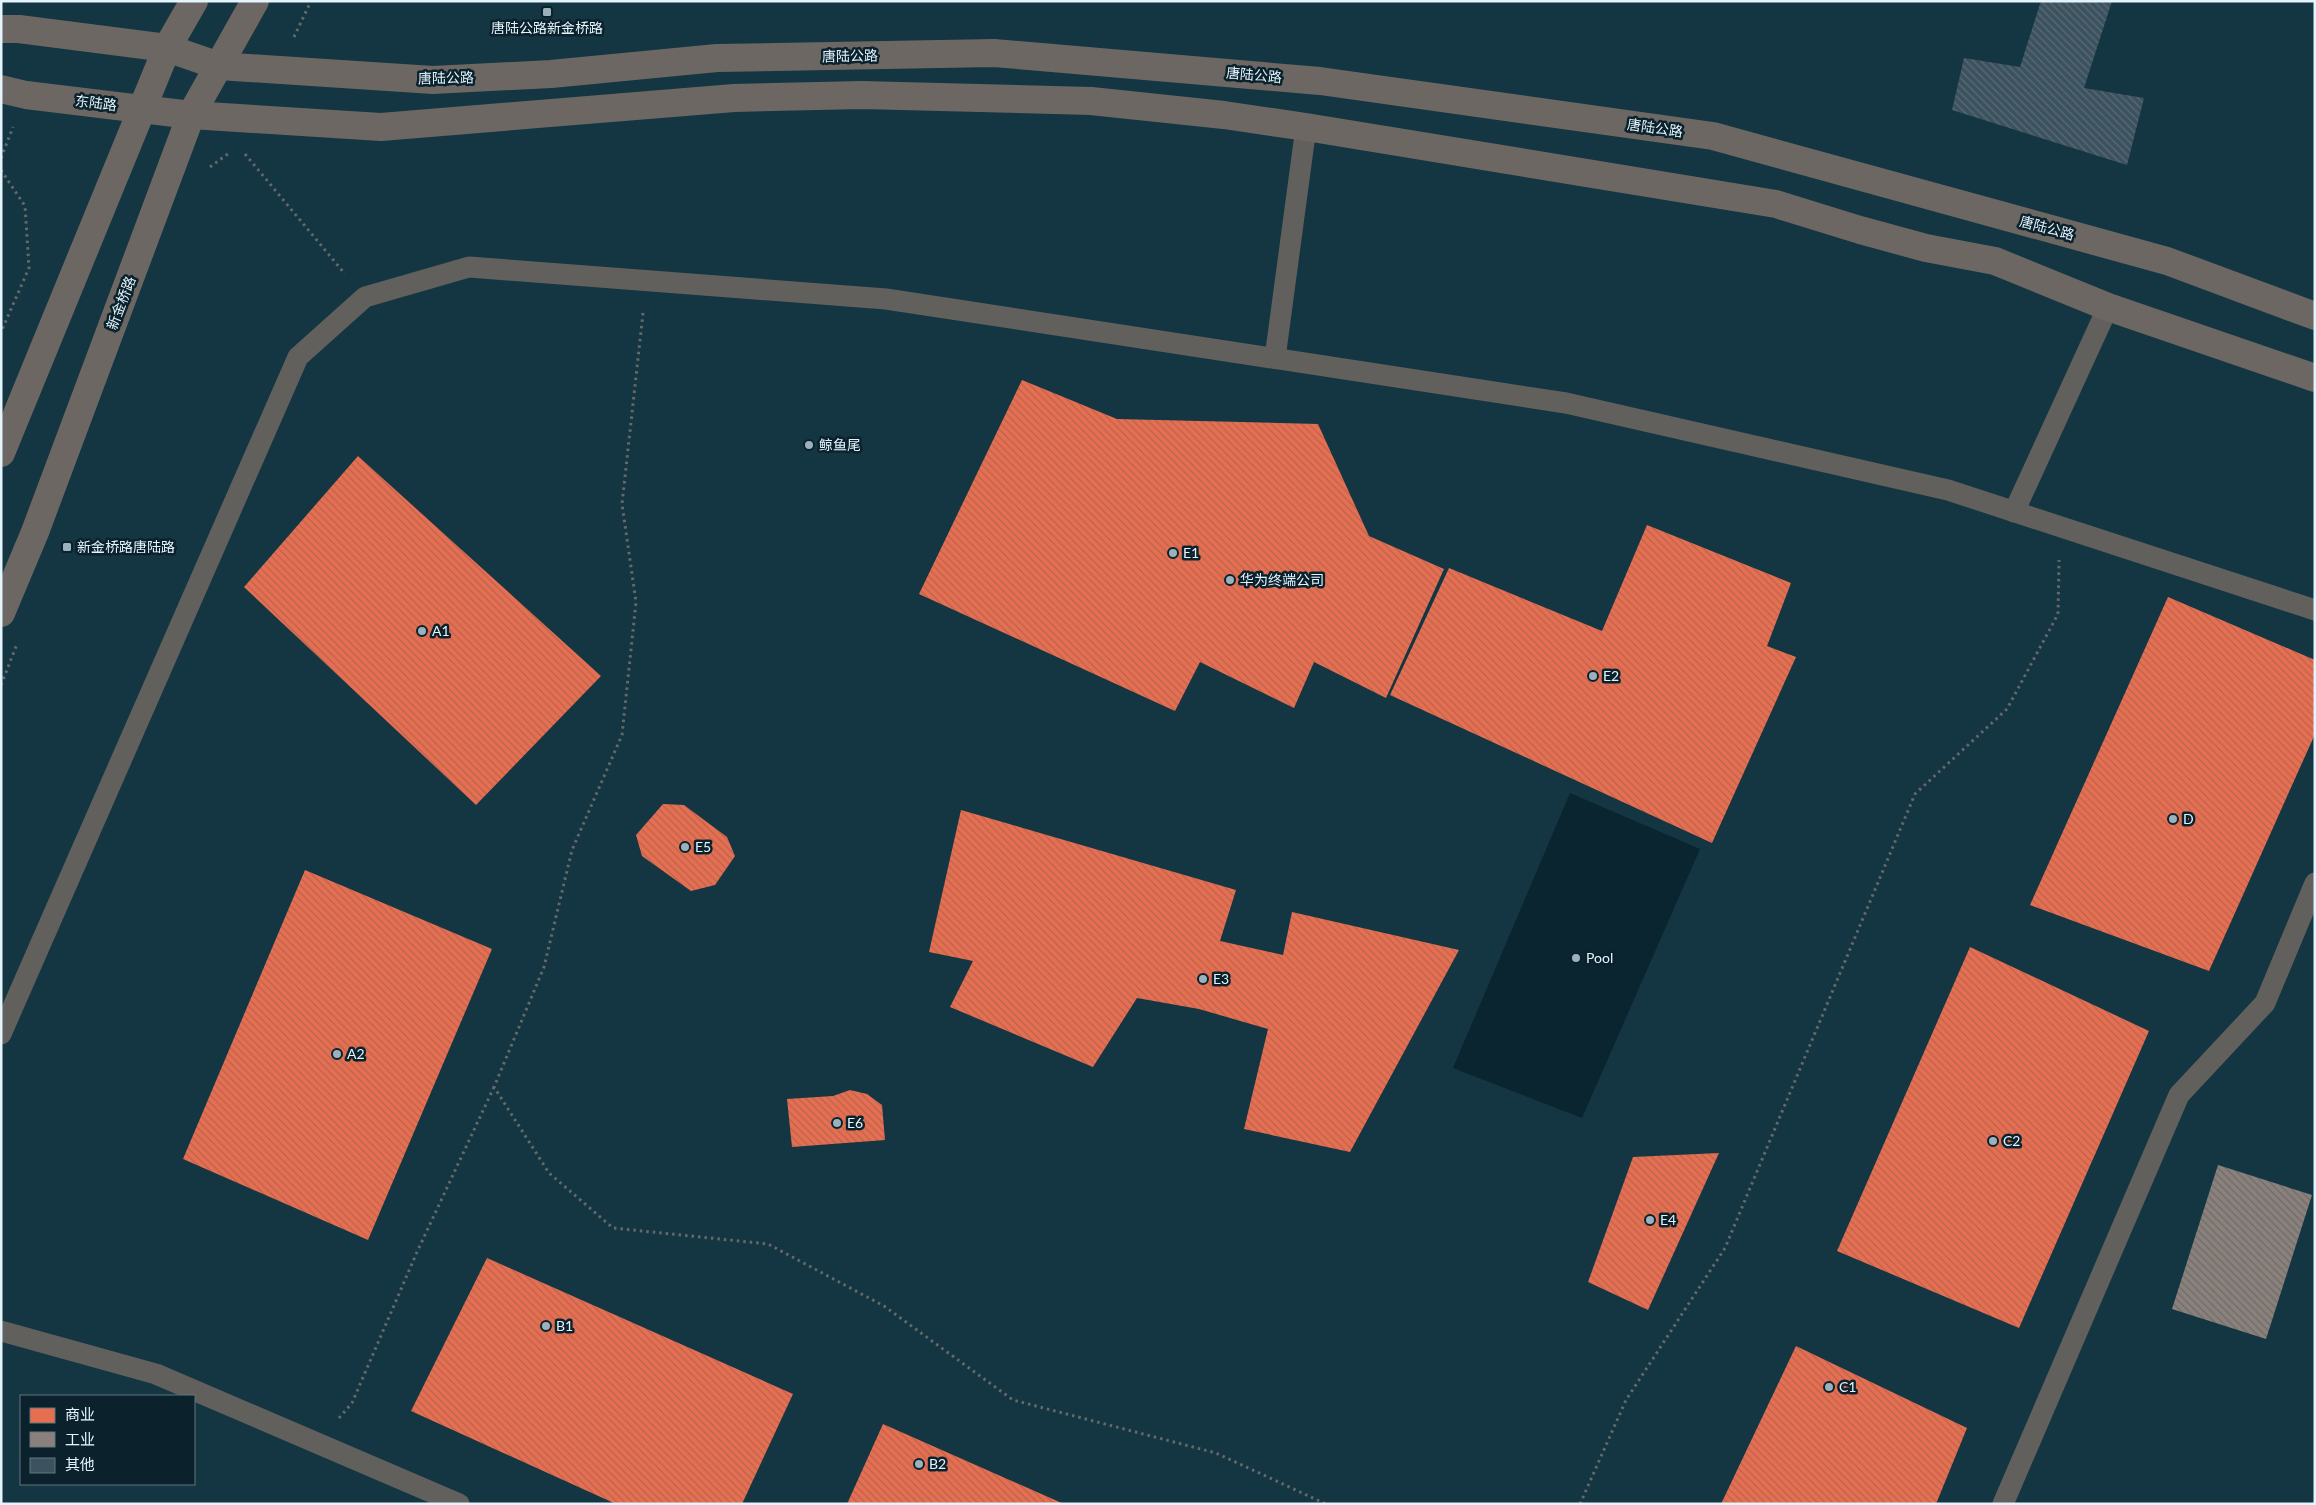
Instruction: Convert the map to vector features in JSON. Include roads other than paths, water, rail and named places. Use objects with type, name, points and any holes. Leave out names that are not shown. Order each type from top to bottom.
[{"type":"main road","points":[[1,453],[167,48],[194,1]]},
{"type":"main road","name":"新金桥路","points":[[1,612],[35,532],[191,116],[254,1]]},
{"type":"main road","points":[[1,29],[19,29],[167,48]]},
{"type":"main road","name":"唐陆公路","points":[[167,48],[219,66],[433,80],[551,74],[717,58],[994,53],[1320,81],[1713,136],[2167,260],[2315,316]]},
{"type":"main road","name":"东陆路","points":[[1,89],[26,95],[143,108],[191,116]]},
{"type":"main road","points":[[191,116],[381,127],[461,122],[588,109],[724,99],[862,95],[1091,101],[1306,127],[1776,204],[1907,243],[1995,261],[2108,307],[2315,378]]},
{"type":"lane","points":[[1275,358],[1306,127]]},
{"type":"lane","points":[[3,1024],[298,357],[365,297],[469,268],[886,299],[1566,402],[1948,490],[2315,610]]},
{"type":"lane","points":[[2014,512],[2108,307]]},
{"type":"lane","points":[[2003,1504],[2178,1096],[2264,1003],[2315,883]]},
{"type":"lane","points":[[1,1331],[156,1374],[459,1504]]},
{"type":"water","name":"Pool","points":[[1570,793],[1700,849],[1582,1118],[1453,1068]]},
{"type":"place","name":"唐陆公路新金桥路","points":[[547,12]]},
{"type":"place","name":"鲸鱼尾","points":[[809,445]]},
{"type":"place","name":"新金桥路唐陆路","points":[[67,547]]},
{"type":"place","name":"E1","points":[[1173,553]]},
{"type":"place","name":"华为终端公司","points":[[1230,580]]},
{"type":"place","name":"A1","points":[[422,631]]},
{"type":"place","name":"E2","points":[[1593,676]]},
{"type":"place","name":"D","points":[[2173,819]]},
{"type":"place","name":"E5","points":[[685,847]]},
{"type":"place","name":"Pool","points":[[1576,958]]},
{"type":"place","name":"E3","points":[[1203,979]]},
{"type":"place","name":"A2","points":[[337,1054]]},
{"type":"place","name":"E6","points":[[837,1123]]},
{"type":"place","name":"C2","points":[[1993,1141]]},
{"type":"place","name":"E4","points":[[1650,1220]]},
{"type":"place","name":"B1","points":[[546,1326]]},
{"type":"place","name":"C1","points":[[1829,1387]]},
{"type":"place","name":"B2","points":[[919,1464]]}]
